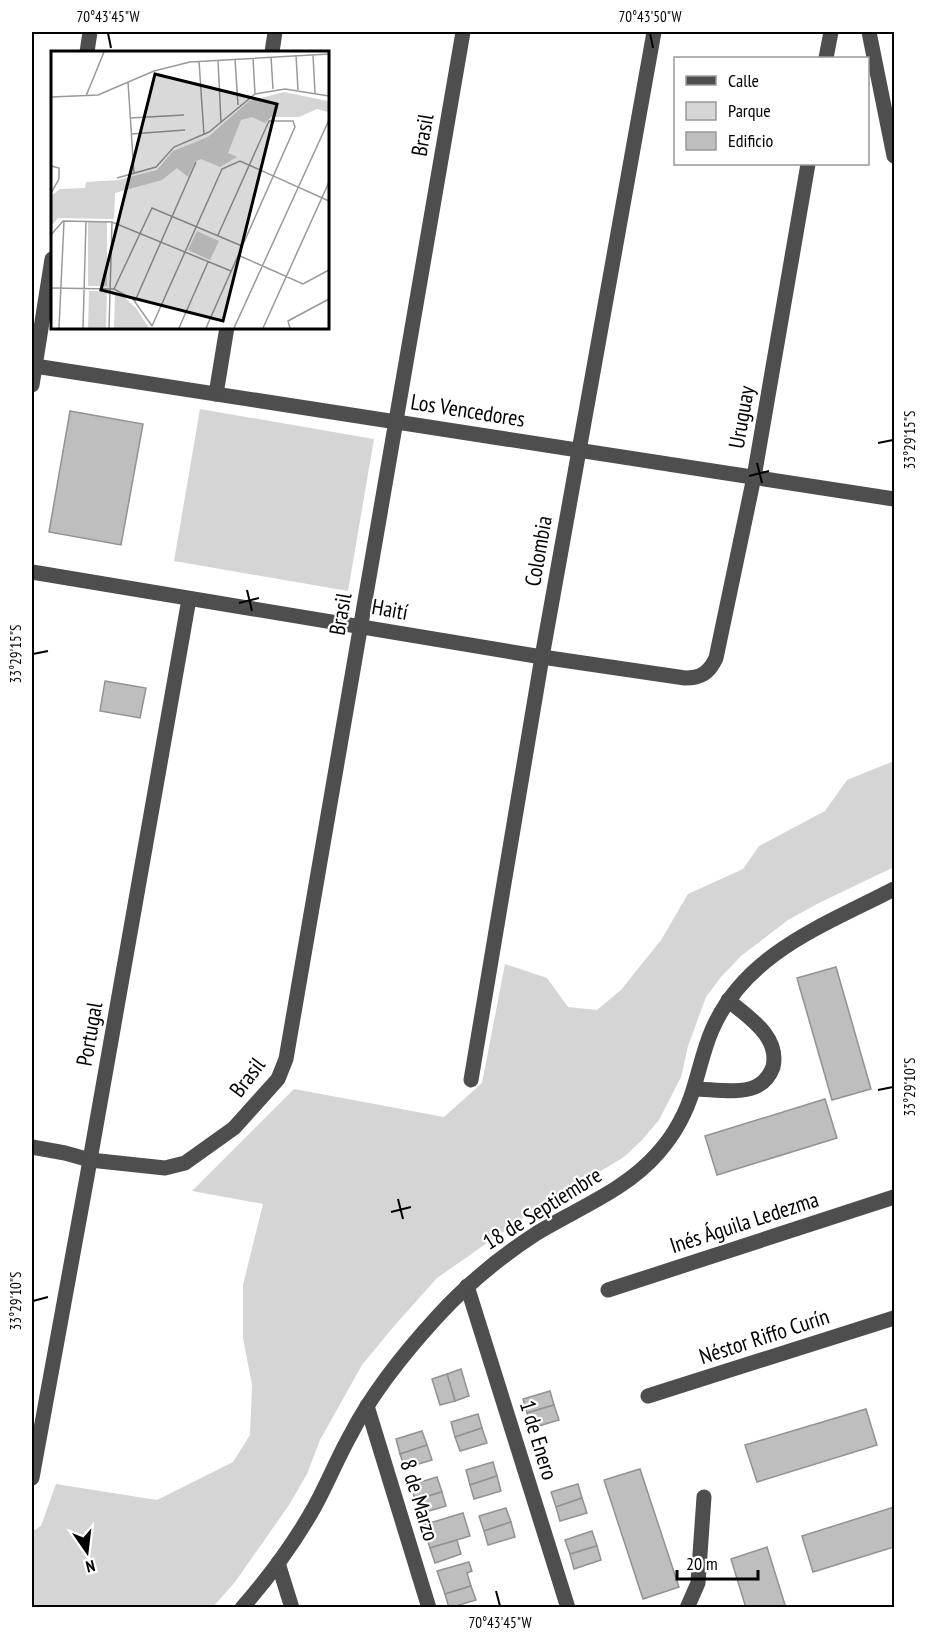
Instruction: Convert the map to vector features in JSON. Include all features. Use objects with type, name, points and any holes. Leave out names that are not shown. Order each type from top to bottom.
[{"type":"street","points":[[87,51],[90,32]]},
{"type":"street","points":[[272,51],[275,32]]},
{"type":"street","name":"Brasil","points":[[90,1160],[165,1168],[185,1162],[234,1128],[278,1079],[286,1059],[463,32]]},
{"type":"street","name":"Colombia","points":[[471,1080],[542,657],[654,32]]},
{"type":"street","points":[[826,57],[831,32]]},
{"type":"street","points":[[868,32],[894,156]]},
{"type":"street","name":"Uruguay","points":[[705,674],[712,667],[716,658],[754,477],[808,165]]},
{"type":"street","points":[[32,385],[51,265]]},
{"type":"street","points":[[216,394],[227,328]]},
{"type":"street","name":"Los Vencedores","points":[[35,366],[894,499]]},
{"type":"street","name":"Haití","points":[[32,572],[542,657],[685,678],[695,678],[705,674]]},
{"type":"street","name":"Portugal","points":[[32,1478],[189,598]]},
{"type":"street","name":"18 de Septiembre","points":[[242,1608],[297,1537],[351,1432],[375,1393],[414,1342],[467,1286],[506,1255],[538,1233],[622,1185],[645,1167],[658,1153],[680,1122],[694,1089],[711,1031],[728,1000],[751,972],[786,946],[894,889]]},
{"type":"street","points":[[694,1089],[738,1090],[756,1087],[771,1075],[775,1058],[770,1043],[762,1030],[728,1000]]},
{"type":"street","points":[[32,1147],[90,1160]]},
{"type":"street","name":"Inés Águila Ledezma","points":[[608,1290],[894,1197]]},
{"type":"street","name":"1 de Enero","points":[[467,1286],[568,1608]]},
{"type":"street","name":"Néstor Riffo Curín","points":[[648,1396],[894,1318]]},
{"type":"street","name":"8 de Marzo","points":[[367,1406],[429,1608]]},
{"type":"street","points":[[687,1608],[698,1583],[704,1497]]},
{"type":"street","points":[[278,1563],[292,1608]]},
{"type":"green space","points":[[200,409],[374,439],[348,591],[174,561]]},
{"type":"green space","points":[[894,761],[894,867],[788,920],[741,956],[706,997],[688,1046],[681,1077],[659,1120],[642,1140],[624,1157],[523,1218],[437,1278],[362,1365],[320,1440],[307,1474],[289,1505],[235,1582],[213,1607],[32,1607],[32,1532],[41,1526],[56,1484],[157,1500],[233,1462],[250,1435],[252,1385],[243,1338],[243,1285],[263,1204],[192,1191],[294,1089],[444,1117],[482,1083],[505,964],[547,978],[568,1007],[597,1010],[621,990],[661,940],[688,894],[743,869],[759,846],[825,811],[847,780]]},
{"type":"building","points":[[70,411],[143,424],[121,545],[49,532]]},
{"type":"building","points":[[105,681],[146,688],[140,718],[100,711]]},
{"type":"building","points":[[836,967],[871,1089],[832,1100],[797,978]]},
{"type":"building","points":[[825,1099],[837,1138],[717,1175],[705,1136]]},
{"type":"building","points":[[461,1369],[469,1396],[455,1401],[447,1374]]},
{"type":"building","points":[[447,1374],[455,1401],[440,1405],[432,1379]]},
{"type":"building","points":[[550,1391],[554,1405],[527,1413],[523,1399]]},
{"type":"building","points":[[554,1405],[559,1420],[532,1428],[527,1413]]},
{"type":"building","points":[[866,1409],[877,1445],[757,1482],[745,1445]]},
{"type":"building","points":[[478,1414],[482,1428],[455,1437],[451,1422]]},
{"type":"building","points":[[482,1428],[487,1443],[460,1451],[455,1437]]},
{"type":"building","points":[[422,1431],[427,1445],[400,1454],[396,1439]]},
{"type":"building","points":[[427,1445],[432,1460],[405,1468],[400,1454]]},
{"type":"building","points":[[493,1462],[497,1476],[470,1485],[466,1470]]},
{"type":"building","points":[[640,1469],[679,1587],[643,1599],[604,1480]]},
{"type":"building","points":[[497,1476],[501,1491],[474,1499],[470,1485]]},
{"type":"building","points":[[437,1477],[442,1492],[415,1500],[411,1485]]},
{"type":"building","points":[[578,1484],[582,1498],[556,1507],[551,1492]]},
{"type":"building","points":[[442,1492],[446,1506],[419,1514],[415,1500]]},
{"type":"building","points":[[582,1498],[587,1513],[560,1521],[556,1507]]},
{"type":"building","points":[[894,1507],[894,1547],[813,1572],[802,1536]]},
{"type":"building","points":[[506,1508],[511,1522],[484,1531],[479,1516]]},
{"type":"building","points":[[463,1513],[470,1536],[430,1548],[423,1525]]},
{"type":"building","points":[[511,1522],[515,1537],[488,1545],[484,1531]]},
{"type":"building","points":[[592,1531],[597,1546],[570,1554],[565,1540]]},
{"type":"building","points":[[457,1540],[461,1554],[435,1563],[430,1548]]},
{"type":"building","points":[[597,1546],[601,1560],[574,1569],[570,1554]]},
{"type":"building","points":[[767,1547],[786,1608],[746,1608],[731,1559]]},
{"type":"building","points":[[469,1562],[472,1571],[467,1573],[471,1586],[445,1594],[437,1571]]},
{"type":"building","points":[[471,1586],[476,1600],[449,1608],[445,1594]]}]
